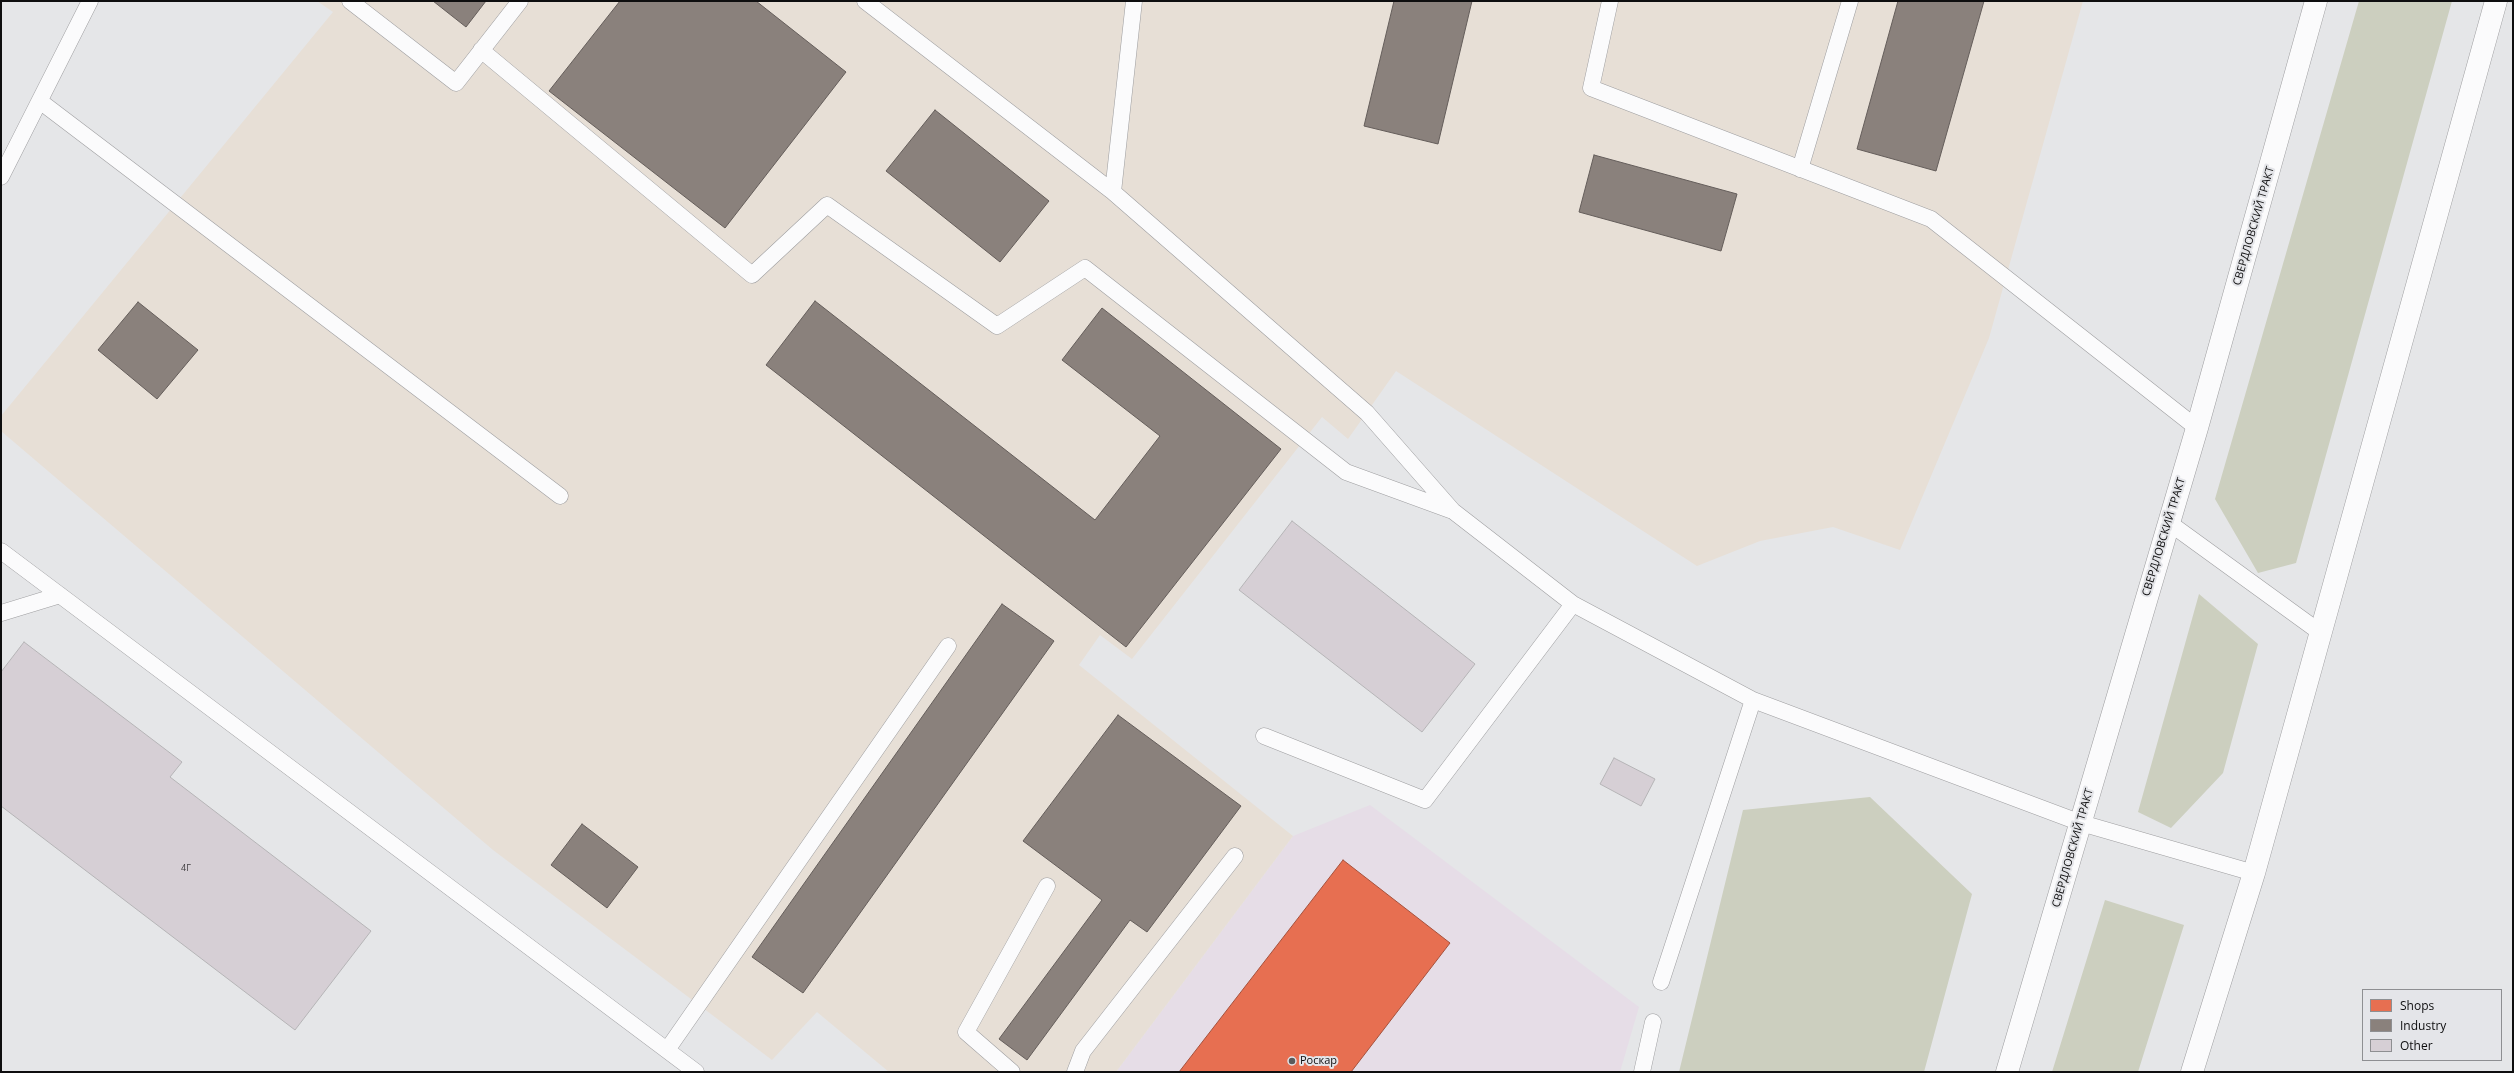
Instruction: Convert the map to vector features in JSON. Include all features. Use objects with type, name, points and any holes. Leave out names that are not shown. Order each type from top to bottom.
[{"type":"main road","name":"СВЕРДЛОВСКИЙ ТРАКТ","points":[[2007,1072],[2168,522],[2198,428],[2316,1]]},
{"type":"main road","points":[[2192,1072],[2254,873],[2496,1]]},
{"type":"lane","points":[[1,177],[41,102],[90,1]]},
{"type":"lane","points":[[350,1],[456,83],[520,1]]},
{"type":"lane","points":[[864,1],[1113,192],[1367,413],[1453,511],[1573,604],[1753,700],[2081,823],[2254,873]]},
{"type":"lane","points":[[1113,192],[1134,1]]},
{"type":"lane","points":[[1610,1],[1591,88],[1931,219],[2198,428]]},
{"type":"lane","points":[[1800,169],[1850,1]]},
{"type":"lane","points":[[481,50],[752,275],[827,205],[998,326],[1085,268],[1346,472],[1453,511]]},
{"type":"lane","points":[[41,102],[560,496]]},
{"type":"lane","points":[[2168,522],[2321,633]]},
{"type":"lane","points":[[1,551],[696,1072]]},
{"type":"lane","points":[[1,613],[60,595]]},
{"type":"lane","points":[[1264,736],[1425,800],[1573,604]]},
{"type":"lane","points":[[667,1050],[948,646]]},
{"type":"lane","points":[[1661,982],[1753,700]]},
{"type":"lane","points":[[1075,1072],[1082,1051],[1235,856]]},
{"type":"lane","points":[[1012,1072],[966,1032],[1047,886]]},
{"type":"lane","points":[[1642,1072],[1653,1022]]},
{"type":"shaded area","points":[[317,1],[2083,1],[1989,338],[1900,550],[1833,527],[1760,541],[1697,566],[1396,371],[1348,439],[1322,417],[1132,659],[1100,635],[1079,665],[1293,836],[1116,1072],[889,1072],[817,1012],[772,1060],[493,850],[1,431],[1,416],[333,12]]},
{"type":"shaded area","points":[[1370,805],[1639,1007],[1620,1072],[1116,1072],[1293,836]]},
{"type":"green space","points":[[2359,1],[2452,1],[2296,563],[2258,573],[2215,499]]},
{"type":"green space","points":[[2199,594],[2258,644],[2223,773],[2171,828],[2138,812]]},
{"type":"green space","points":[[1870,797],[1972,894],[1924,1072],[1679,1072],[1743,810]]},
{"type":"green space","points":[[2105,900],[2184,925],[2138,1072],[2052,1072]]},
{"type":"building: Shops","points":[[1343,860],[1450,943],[1351,1072],[1179,1072]]},
{"type":"building: Industry","points":[[433,1],[486,1],[466,27]]},
{"type":"building: Industry","points":[[620,1],[756,1],[846,72],[725,228],[549,91]]},
{"type":"building: Industry","points":[[1394,1],[1472,1],[1438,144],[1364,126]]},
{"type":"building: Industry","points":[[1898,1],[1984,1],[1936,171],[1857,149]]},
{"type":"building: Industry","points":[[935,110],[1049,201],[1000,262],[886,171]]},
{"type":"building: Industry","points":[[1594,155],[1737,194],[1721,251],[1579,212]]},
{"type":"building: Industry","points":[[815,301],[1095,520],[1160,436],[1062,360],[1102,308],[1281,449],[1126,647],[766,365]]},
{"type":"building: Industry","points":[[138,302],[198,350],[157,399],[98,350]]},
{"type":"building: Industry","points":[[1002,604],[1054,641],[803,993],[752,957]]},
{"type":"building: Industry","points":[[1118,715],[1241,806],[1147,932],[1130,920],[1027,1060],[999,1039],[1102,900],[1023,841]]},
{"type":"building: Industry","points":[[582,824],[638,867],[607,908],[551,865]]},
{"type":"building: Other","points":[[1292,521],[1475,664],[1422,732],[1239,590]]},
{"type":"building: Other","points":[[24,642],[182,762],[170,777],[371,931],[295,1030],[1,806],[1,672]]},
{"type":"building: Other","points":[[1614,758],[1655,779],[1641,806],[1600,784]]},
{"type":"place","name":"Роскар","points":[[1292,1061]]}]
